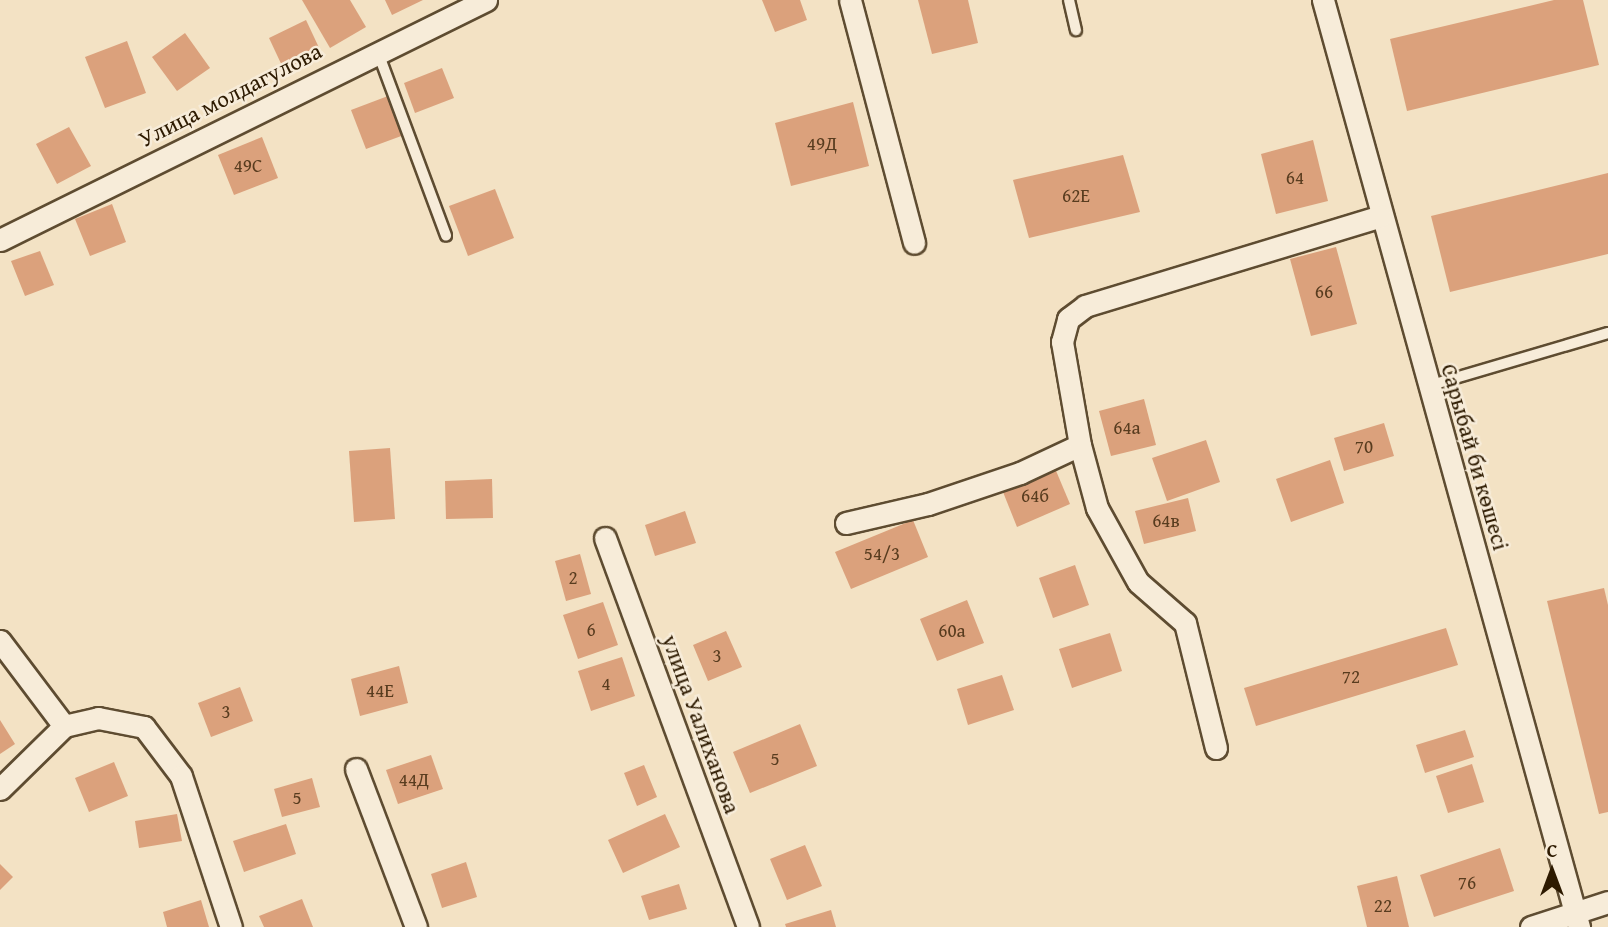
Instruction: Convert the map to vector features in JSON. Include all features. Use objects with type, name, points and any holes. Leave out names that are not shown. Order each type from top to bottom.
[{"type":"street","name":"Улица молдагулова","points":[[0,240],[377,50],[486,0]]},
{"type":"street","points":[[850,0],[914,243]]},
{"type":"street","name":"Сарыбай би көшесі","points":[[1323,0],[1577,920]]},
{"type":"street","points":[[1216,748],[1185,622],[1138,582],[1097,508],[1080,444],[1062,342],[1068,319],[1085,306],[1381,216]]},
{"type":"street","points":[[846,523],[941,499],[1020,473],[1080,444]]},
{"type":"street","name":"улица Уалиханова","points":[[606,538],[748,927]]},
{"type":"street","points":[[0,641],[64,726]]},
{"type":"street","points":[[0,789],[64,726],[98,718],[144,727],[181,776],[231,927]]},
{"type":"street","points":[[356,769],[416,927]]},
{"type":"street","points":[[1531,927],[1577,920],[1608,902]]},
{"type":"lane","points":[[1069,0],[1076,30]]},
{"type":"lane","points":[[377,50],[446,236]]},
{"type":"lane","points":[[1428,386],[1608,333]]},
{"type":"building","points":[[302,0],[350,0],[366,27],[330,48]]},
{"type":"building","points":[[385,0],[423,0],[392,15]]},
{"type":"building","points":[[762,0],[800,0],[807,20],[775,32]]},
{"type":"building","points":[[918,0],[968,0],[978,43],[932,54]]},
{"type":"building","points":[[1554,0],[1583,0],[1599,65],[1407,111],[1390,39]]},
{"type":"building","points":[[306,20],[321,52],[284,70],[269,38]]},
{"type":"building","points":[[185,33],[210,68],[177,91],[152,57]]},
{"type":"building","points":[[127,41],[146,93],[105,108],[85,57]]},
{"type":"building","points":[[442,68],[454,98],[415,113],[404,83]]},
{"type":"building","points":[[388,96],[404,135],[366,149],[351,110]]},
{"type":"building","points":[[853,102],[869,166],[791,186],[775,123]]},
{"type":"building","points":[[69,127],[91,166],[57,184],[36,144]]},
{"type":"building","points":[[262,137],[278,178],[234,195],[218,155]]},
{"type":"building","points":[[1313,140],[1328,201],[1276,214],[1261,154]]},
{"type":"building","points":[[1123,155],[1140,212],[1029,238],[1013,180]]},
{"type":"building","points":[[1608,173],[1608,254],[1450,292],[1431,216]]},
{"type":"building","points":[[495,189],[514,238],[468,256],[449,206]]},
{"type":"building","points":[[112,204],[126,242],[90,256],[75,219]]},
{"type":"building","points":[[1336,247],[1357,324],[1311,336],[1290,259]]},
{"type":"building","points":[[40,251],[54,285],[25,296],[11,261]]},
{"type":"building","points":[[1144,399],[1156,445],[1111,456],[1099,411]]},
{"type":"building","points":[[1384,423],[1394,456],[1344,471],[1334,438]]},
{"type":"building","points":[[1206,440],[1220,482],[1167,501],[1152,458]]},
{"type":"building","points":[[390,448],[395,519],[354,522],[349,451]]},
{"type":"building","points":[[1330,460],[1344,503],[1291,522],[1276,479]]},
{"type":"building","points":[[1054,466],[1070,504],[1017,527],[1001,487]]},
{"type":"building","points":[[492,479],[493,518],[446,519],[445,481]]},
{"type":"building","points":[[1188,498],[1196,531],[1144,544],[1135,511]]},
{"type":"building","points":[[685,511],[696,543],[655,556],[645,525]]},
{"type":"building","points":[[913,520],[928,557],[851,589],[835,552]]},
{"type":"building","points":[[580,554],[591,594],[566,601],[555,561]]},
{"type":"building","points":[[1075,565],[1089,605],[1053,618],[1039,578]]},
{"type":"building","points":[[1604,588],[1608,605],[1608,812],[1599,814],[1547,601]]},
{"type":"building","points":[[967,600],[984,643],[937,661],[920,619]]},
{"type":"building","points":[[603,602],[618,645],[578,659],[563,615]]},
{"type":"building","points":[[1446,628],[1458,665],[1256,726],[1244,688]]},
{"type":"building","points":[[726,631],[742,667],[708,681],[693,645]]},
{"type":"building","points":[[1110,633],[1122,671],[1072,688],[1059,649]]},
{"type":"building","points":[[622,657],[635,696],[591,711],[578,671]]},
{"type":"building","points":[[399,666],[408,703],[360,716],[351,679]]},
{"type":"building","points":[[1002,675],[1014,710],[968,725],[957,689]]},
{"type":"building","points":[[240,687],[253,721],[211,737],[198,703]]},
{"type":"building","points":[[0,720],[15,744],[0,754]]},
{"type":"building","points":[[800,724],[817,766],[750,793],[733,752]]},
{"type":"building","points":[[1465,730],[1474,757],[1425,773],[1416,745]]},
{"type":"building","points":[[431,755],[443,789],[398,804],[386,770]]},
{"type":"building","points":[[114,762],[128,796],[89,812],[75,778]]},
{"type":"building","points":[[1472,764],[1484,802],[1448,813],[1436,776]]},
{"type":"building","points":[[644,765],[657,797],[637,806],[624,773]]},
{"type":"building","points":[[312,778],[320,807],[282,817],[274,789]]},
{"type":"building","points":[[177,814],[182,841],[139,848],[135,821]]},
{"type":"building","points":[[665,814],[680,847],[623,873],[608,840]]},
{"type":"building","points":[[286,824],[296,854],[244,872],[233,841]]},
{"type":"building","points":[[805,845],[822,886],[787,900],[770,859]]},
{"type":"building","points":[[1500,848],[1514,891],[1434,917],[1420,875]]},
{"type":"building","points":[[466,862],[477,897],[442,908],[431,874]]},
{"type":"building","points":[[0,864],[13,877],[0,890]]},
{"type":"building","points":[[1397,876],[1409,927],[1367,927],[1357,886]]},
{"type":"building","points":[[679,884],[687,909],[649,920],[641,896]]},
{"type":"building","points":[[302,899],[313,927],[264,927],[259,916]]},
{"type":"building","points":[[201,900],[209,927],[167,927],[163,912]]},
{"type":"building","points":[[831,910],[836,927],[786,927],[785,924]]}]
